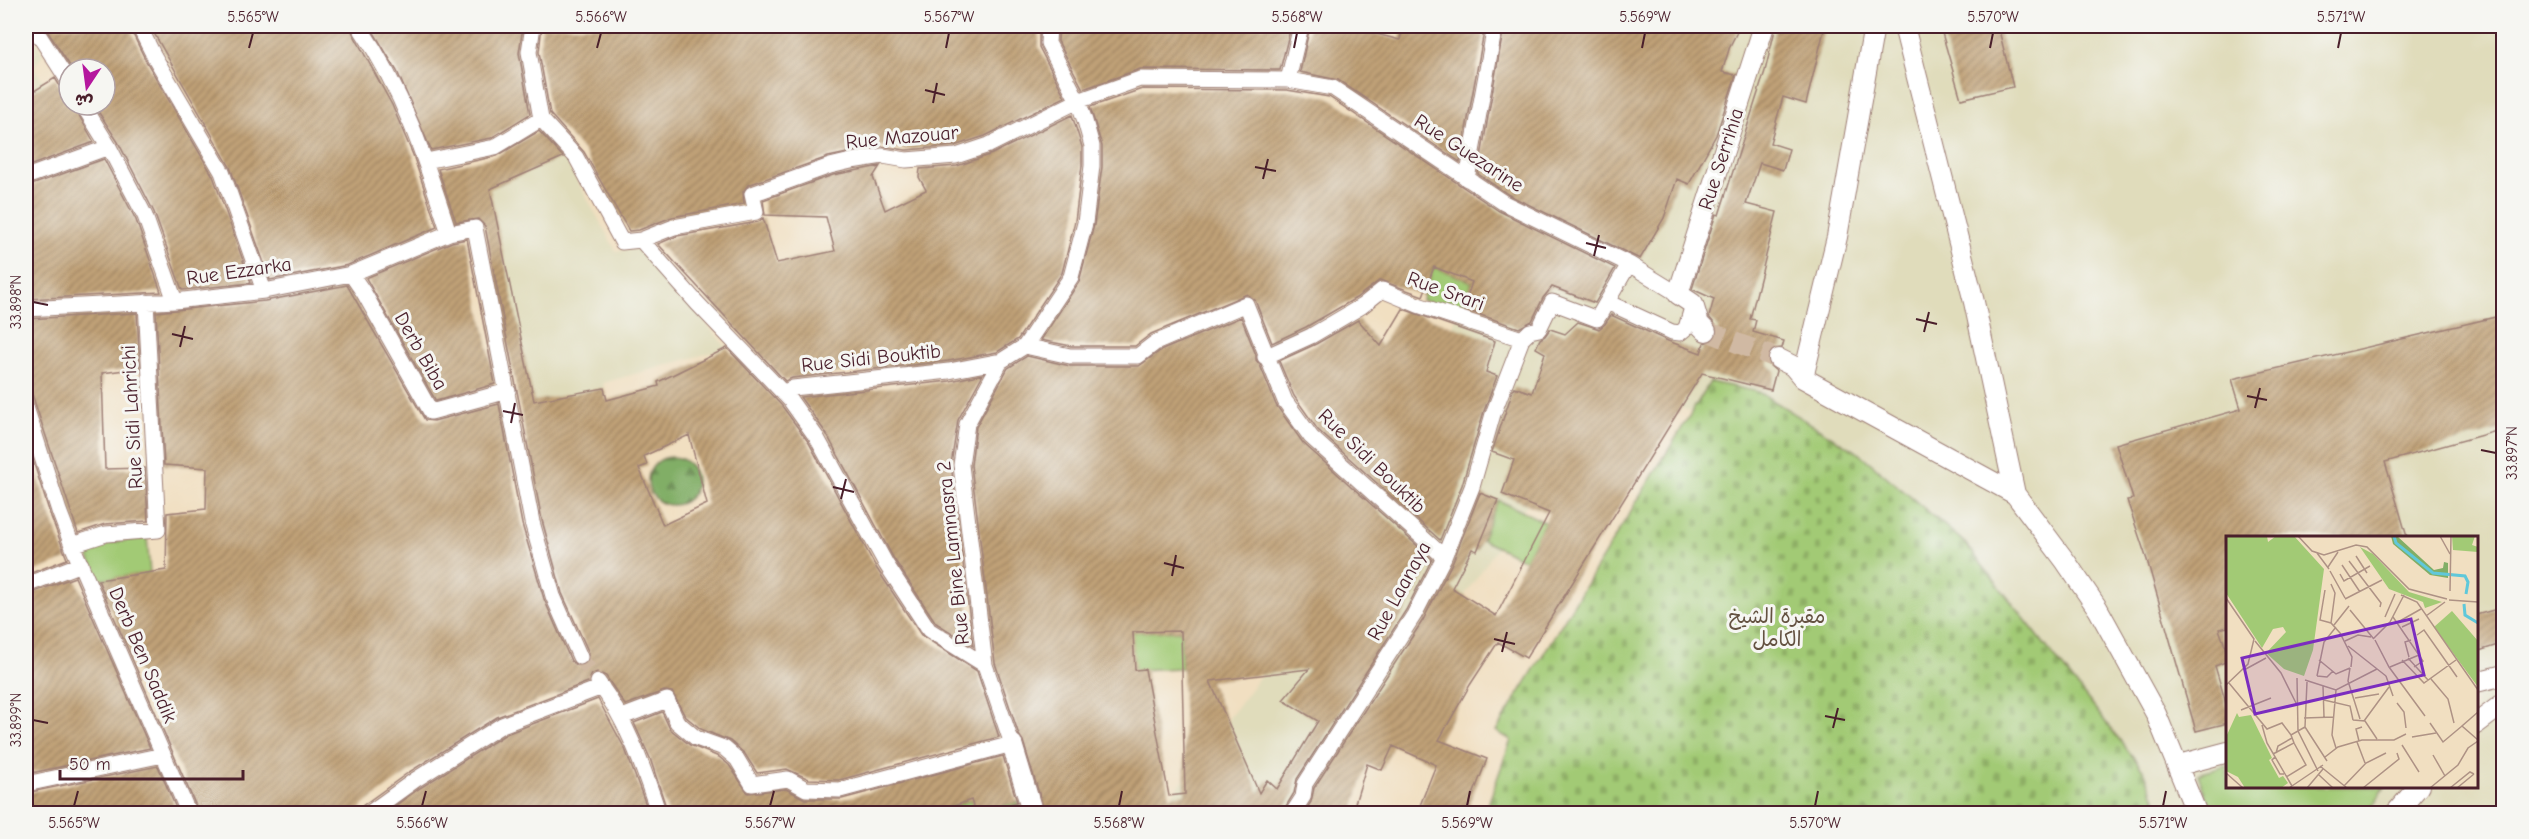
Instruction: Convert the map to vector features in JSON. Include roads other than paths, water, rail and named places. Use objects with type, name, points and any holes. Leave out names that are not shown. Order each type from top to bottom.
[{"type":"street","points":[[33,26],[57,63]]},
{"type":"street","points":[[139,26],[222,172],[264,291]]},
{"type":"street","points":[[360,26],[382,60],[411,120],[449,233]]},
{"type":"street","points":[[532,26],[529,52],[541,119],[576,157],[622,242],[641,240],[783,393],[817,438],[886,564],[929,630],[985,665]]},
{"type":"street","points":[[1001,361],[1025,346],[1071,277],[1085,223],[1092,146],[1078,101],[1048,43],[1049,26]]},
{"type":"street","points":[[1288,80],[1301,26]]},
{"type":"street","points":[[1467,179],[1495,26]]},
{"type":"street","name":"Rue Serrihia","points":[[1685,299],[1764,26]]},
{"type":"street","points":[[1803,378],[1837,237],[1874,26]]},
{"type":"street","points":[[1904,26],[1974,302],[2015,494]]},
{"type":"street","name":"Rue Guezarine","points":[[1078,101],[1140,79],[1288,80],[1333,88],[1504,203],[1629,264],[1685,299]]},
{"type":"street","name":"Rue Mazouar","points":[[641,240],[674,227],[756,212],[752,194],[830,166],[883,156],[906,159],[956,156],[989,145],[1078,101]]},
{"type":"street","points":[[90,117],[145,216],[175,301]]},
{"type":"street","points":[[426,161],[495,147],[541,119]]},
{"type":"street","points":[[26,177],[109,147]]},
{"type":"street","name":"Rue Ezzarka","points":[[26,309],[175,301],[264,291],[351,274],[449,233],[475,228],[508,391]]},
{"type":"street","points":[[1522,339],[1530,331],[1539,329],[1552,302],[1597,319],[1629,264]]},
{"type":"street","name":"Derb Biba","points":[[351,274],[431,412],[508,391]]},
{"type":"street","name":"Rue Srari","points":[[1265,357],[1311,336],[1362,306],[1382,290],[1418,305],[1522,339]]},
{"type":"street","points":[[1607,302],[1672,332],[1680,333],[1686,328],[1685,299]]},
{"type":"street","points":[[1685,299],[1706,331]]},
{"type":"street","name":"Rue Sidi Lahrichi","points":[[72,545],[106,534],[158,530],[146,302]]},
{"type":"street","name":"Rue Sidi Bouktib","points":[[1025,346],[1070,356],[1138,356],[1155,343],[1246,304],[1265,357],[1285,401],[1311,437],[1444,557]]},
{"type":"street","name":"Rue Laanaya","points":[[1292,813],[1303,797],[1305,784],[1414,615],[1444,557],[1472,487],[1496,405],[1522,339]]},
{"type":"street","points":[[1779,359],[1792,366],[1803,378],[2015,494],[2066,562],[2097,609],[2156,714],[2197,813]]},
{"type":"street","name":"Rue Sidi Bouktib","points":[[783,393],[793,388],[948,371],[1001,361]]},
{"type":"street","name":"Rue Bine Lamnasra 2","points":[[1001,361],[967,424],[961,465],[985,665],[1012,744]]},
{"type":"street","points":[[508,391],[532,522],[553,596],[580,657]]},
{"type":"street","name":"Derb Ben Saddik","points":[[26,407],[72,545],[119,648],[189,813]]},
{"type":"street","points":[[26,585],[81,564]]},
{"type":"street","points":[[2478,682],[2504,675]]},
{"type":"street","points":[[368,813],[502,725],[600,685],[622,717],[641,761],[659,813]]},
{"type":"street","points":[[622,717],[667,700],[677,723],[696,738],[724,748],[737,759],[752,784],[788,779],[806,789],[840,790],[1012,744],[1033,813]]},
{"type":"street","points":[[2478,723],[2504,704]]},
{"type":"street","points":[[2179,765],[2226,753]]},
{"type":"street","points":[[26,784],[163,755]]},
{"type":"street","points":[[2396,813],[2417,788]]},
{"type":"tunnel","points":[[1706,331],[1779,359]]},
{"type":"tunnel","points":[[580,657],[598,682]]},
{"type":"park label","name":"مقبرة الشيخ الكامل","points":[[1777,628]]}]
